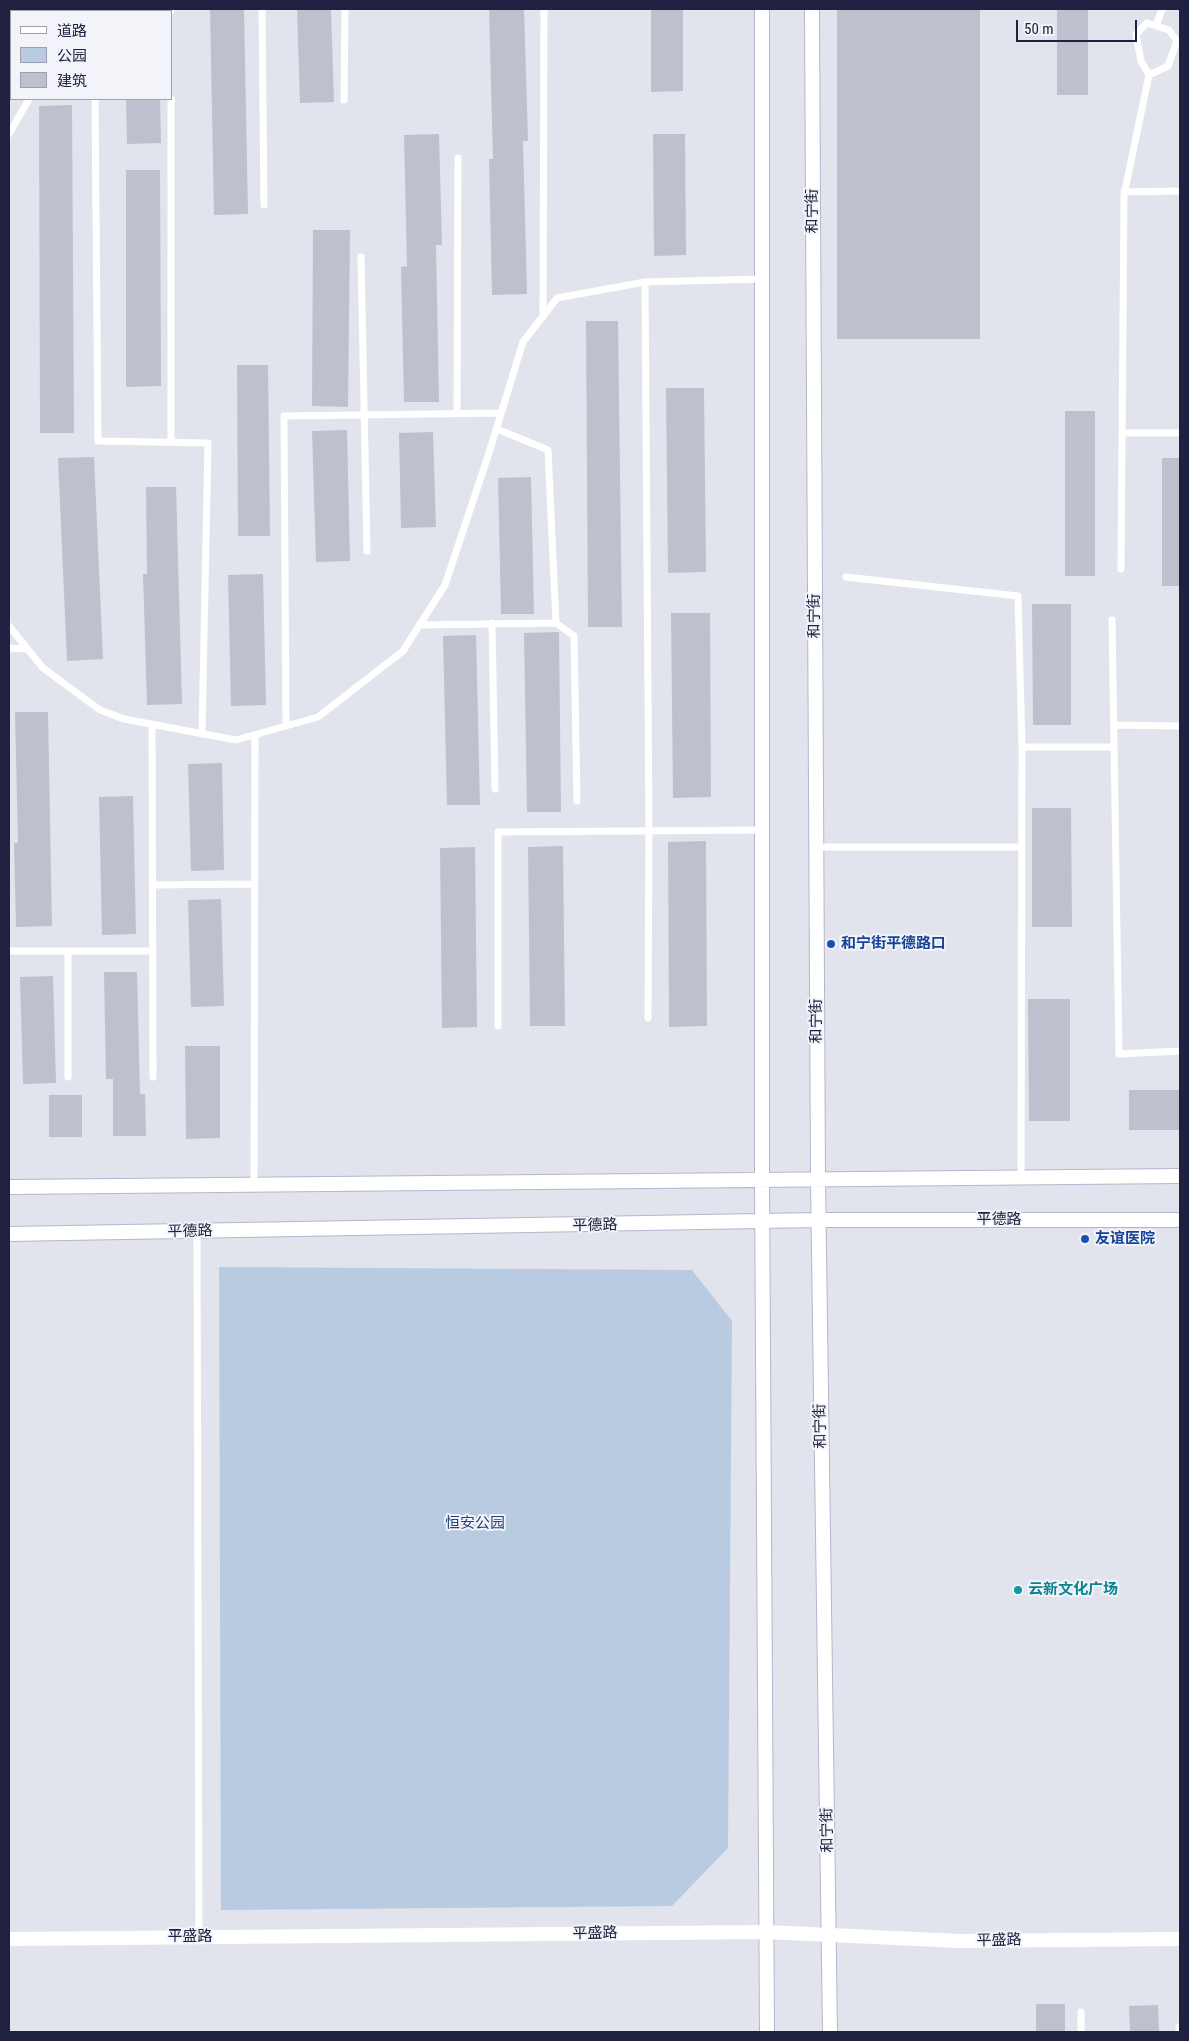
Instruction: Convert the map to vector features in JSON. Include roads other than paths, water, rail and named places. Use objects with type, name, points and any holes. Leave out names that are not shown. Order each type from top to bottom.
[{"type":"main road","points":[[762,9],[762,1223],[767,2032]]},
{"type":"main road","name":"和宁街","points":[[812,9],[818,1220],[830,2032]]},
{"type":"main road","points":[[9,1187],[1180,1176]]},
{"type":"main road","name":"平德路","points":[[9,1234],[762,1223],[818,1220],[1180,1220]]},
{"type":"main road","name":"平盛路","points":[[9,1939],[766,1932],[959,1941],[1180,1939]]},
{"type":"lane","points":[[262,9],[264,205]]},
{"type":"lane","points":[[344,100],[345,9]]},
{"type":"lane","points":[[542,317],[544,9]]},
{"type":"lane","points":[[1156,26],[1162,9]]},
{"type":"lane","points":[[1121,569],[1124,192],[1149,75],[1141,61],[1136,34],[1148,23],[1169,30],[1179,40],[1168,66],[1149,75]]},
{"type":"lane","points":[[9,134],[28,100]]},
{"type":"lane","points":[[95,100],[98,441],[208,443],[202,734]]},
{"type":"lane","points":[[171,100],[171,442]]},
{"type":"lane","points":[[457,414],[458,158]]},
{"type":"lane","points":[[1124,192],[1180,191]]},
{"type":"lane","points":[[361,257],[367,550]]},
{"type":"lane","points":[[9,626],[43,668],[100,710],[124,719],[236,740],[318,717],[403,651],[445,585],[523,342],[557,298],[645,282],[763,279]]},
{"type":"lane","points":[[645,282],[649,831],[648,1018]]},
{"type":"lane","points":[[286,726],[284,416],[501,413]]},
{"type":"lane","points":[[496,429],[548,450],[556,623]]},
{"type":"lane","points":[[1122,433],[1180,434]]},
{"type":"lane","points":[[846,577],[1018,596],[1022,747],[1021,1177]]},
{"type":"lane","points":[[1112,620],[1119,1054],[1180,1051]]},
{"type":"lane","points":[[492,623],[495,789]]},
{"type":"lane","points":[[419,625],[556,623],[574,636],[577,801]]},
{"type":"lane","points":[[9,648],[27,648]]},
{"type":"lane","points":[[152,724],[153,1077]]},
{"type":"lane","points":[[1114,725],[1180,726]]},
{"type":"lane","points":[[254,1185],[255,735]]},
{"type":"lane","points":[[1022,747],[1114,747]]},
{"type":"lane","points":[[498,1026],[498,832],[763,830]]},
{"type":"lane","points":[[816,847],[1021,847]]},
{"type":"lane","points":[[152,885],[254,884]]},
{"type":"lane","points":[[9,951],[153,951]]},
{"type":"lane","points":[[68,951],[68,1077]]},
{"type":"lane","points":[[197,1232],[200,1937]]},
{"type":"lane","points":[[1081,2032],[1082,2012]]},
{"type":"place","name":"和宁街平德路口","points":[[831,944]]},
{"type":"place","name":"友谊医院","points":[[1085,1239]]},
{"type":"place","name":"云新文化广场","points":[[1018,1590]]},
{"type":"park label","name":"恒安公园","points":[[475,1524]]}]
